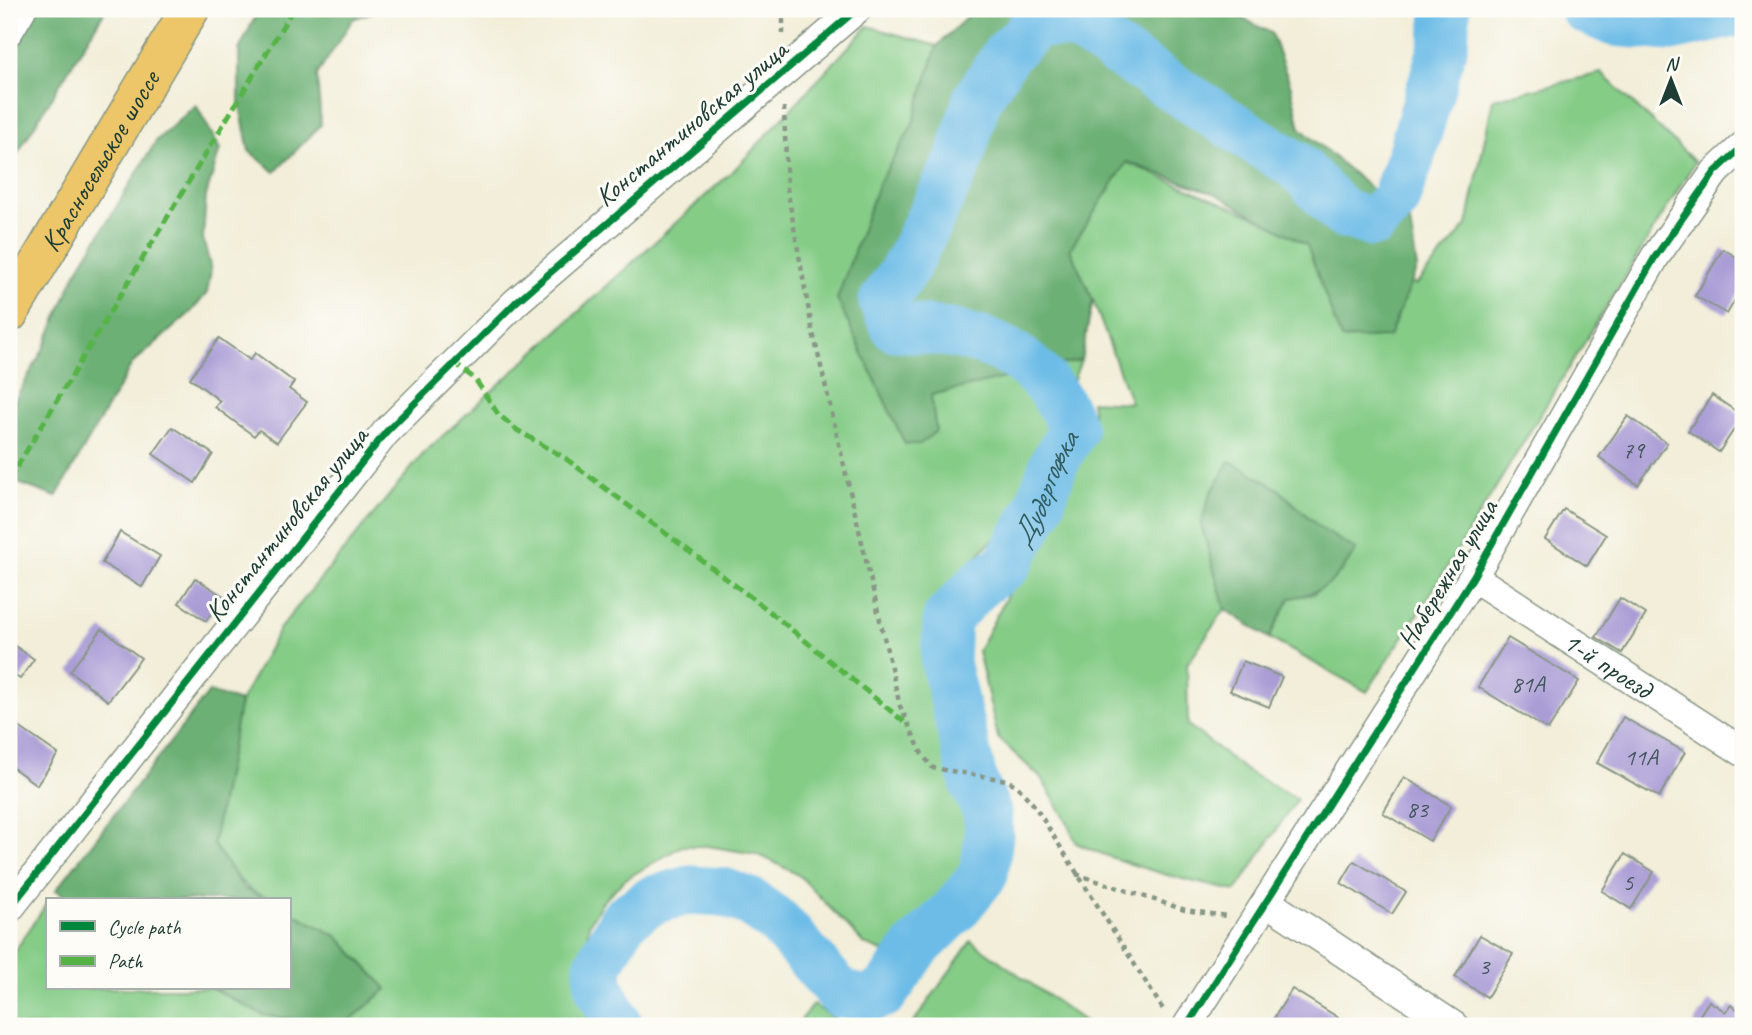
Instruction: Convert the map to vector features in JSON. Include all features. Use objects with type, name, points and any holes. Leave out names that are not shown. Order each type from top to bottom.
[{"type":"highway","name":"Красносельское шоссе","points":[[9,313],[190,9]]},
{"type":"street","points":[[9,31],[22,9]]},
{"type":"street","name":"Константиновская улица","points":[[9,909],[386,432],[516,302],[642,190],[857,9]]},
{"type":"street","name":"Набережная улица","points":[[1177,1021],[1262,912],[1473,577],[1655,257],[1715,172],[1743,146]]},
{"type":"street","name":"1-й проезд","points":[[1473,577],[1743,752]]},
{"type":"street","points":[[1262,912],[1454,1026]]},
{"type":"path","points":[[783,73],[787,188],[818,354],[900,706],[922,754],[933,768],[1006,780],[1016,785],[1034,805],[1076,874],[1177,1021]]},
{"type":"path","points":[[1076,874],[1185,910],[1262,912]]},
{"type":"green space","points":[[13,9],[106,9],[9,167],[9,16]]},
{"type":"green space","points":[[259,9],[381,9],[353,19],[317,75],[321,125],[275,172],[249,151],[239,101],[239,50]]},
{"type":"green space","points":[[975,9],[1225,9],[1271,33],[1291,87],[1300,128],[1410,222],[1417,268],[1389,337],[1341,339],[1307,245],[1216,194],[1127,162],[1070,249],[1093,300],[1081,360],[931,395],[936,431],[920,444],[905,444],[837,299],[878,185],[912,126],[937,46]]},
{"type":"green space","points":[[868,26],[937,46],[912,126],[878,185],[930,395],[1081,360],[1056,426],[1031,467],[1010,528],[992,541],[942,590],[933,606],[929,627],[935,677],[948,723],[957,782],[976,835],[973,857],[954,884],[919,913],[885,952],[864,944],[800,876],[772,861],[756,854],[707,846],[682,846],[624,880],[603,901],[589,924],[582,986],[601,1026],[343,1026],[387,989],[337,936],[290,912],[290,898],[270,898],[252,891],[236,876],[213,844],[240,702],[280,628],[424,453],[737,167]]},
{"type":"green space","points":[[1601,73],[1695,162],[1430,595],[1367,692],[1269,638],[1290,598],[1314,594],[1356,550],[1320,528],[1277,488],[1230,461],[1210,495],[1201,524],[1225,609],[1187,664],[1188,725],[1245,770],[1297,799],[1236,891],[1154,871],[1076,843],[1068,823],[1041,778],[998,738],[978,651],[1033,546],[1063,498],[1078,461],[1096,436],[1091,401],[1131,403],[1093,300],[1069,249],[1126,162],[1416,285],[1467,225],[1493,99]]},
{"type":"green space","points":[[196,105],[220,149],[206,196],[203,238],[211,270],[207,293],[191,312],[132,364],[56,497],[10,480],[9,411],[45,346],[76,273],[157,140]]},
{"type":"green space","points":[[1230,461],[1277,488],[1320,528],[1356,550],[1343,570],[1330,583],[1314,592],[1290,598],[1269,638],[1225,609],[1201,524],[1210,495]]},
{"type":"green space","points":[[209,692],[240,702],[213,844],[244,888],[264,898],[69,898],[56,890]]},
{"type":"green space","points":[[46,904],[46,990],[216,990],[263,1015],[332,1026],[220,1026],[215,1023],[214,1026],[9,1026],[9,960]]},
{"type":"green space","points":[[290,912],[337,936],[387,989],[343,1026],[263,1015],[216,990],[290,990]]},
{"type":"green space","points":[[971,941],[1091,1026],[911,1026]]},
{"type":"green space","points":[[813,1004],[844,1026],[797,1026]]},
{"type":"building","points":[[1723,249],[1743,261],[1743,286],[1727,314],[1695,296]]},
{"type":"building","points":[[219,338],[250,360],[255,353],[294,382],[289,389],[307,402],[277,442],[259,430],[254,436],[215,407],[220,401],[190,378]]},
{"type":"building","points":[[1712,395],[1743,416],[1719,452],[1688,431]]},
{"type":"building","points":[[1628,416],[1667,443],[1638,485],[1599,457]]},
{"type":"building","points":[[172,427],[213,454],[195,483],[153,454]]},
{"type":"building","points":[[1564,509],[1606,535],[1587,566],[1545,539]]},
{"type":"building","points":[[120,532],[160,556],[142,587],[102,563]]},
{"type":"building","points":[[195,578],[223,596],[206,621],[179,603]]},
{"type":"building","points":[[1620,598],[1646,614],[1622,653],[1596,637]]},
{"type":"building","points":[[102,629],[141,658],[108,701],[70,671]]},
{"type":"building","points":[[1508,638],[1579,681],[1548,730],[1478,687]]},
{"type":"building","points":[[9,642],[34,659],[20,679],[9,672]]},
{"type":"building","points":[[1243,661],[1282,677],[1269,707],[1230,691]]},
{"type":"building","points":[[1623,717],[1685,752],[1659,797],[1597,763]]},
{"type":"building","points":[[9,720],[58,754],[37,785],[9,765]]},
{"type":"building","points":[[1404,777],[1451,806],[1430,841],[1383,813]]},
{"type":"building","points":[[1625,854],[1654,872],[1631,909],[1602,891]]},
{"type":"building","points":[[1354,861],[1406,892],[1392,914],[1341,883]]},
{"type":"building","points":[[1480,935],[1513,954],[1487,997],[1455,977]]},
{"type":"building","points":[[1292,989],[1352,1026],[1269,1026]]},
{"type":"building","points":[[1709,1001],[1726,1012],[1731,1005],[1743,1013],[1743,1026],[1694,1024]]},
{"type":"waterway","name":"Дудергофка","points":[[619,1026],[599,987],[598,966],[624,919],[653,900],[690,890],[723,892],[750,902],[779,923],[841,994],[865,1000],[884,993],[916,948],[954,911],[984,874],[989,835],[987,812],[974,783],[945,663],[947,618],[981,583],[1007,565],[1038,510],[1054,463],[1073,430],[1059,402],[1043,380],[1024,362],[979,340],[925,329],[895,327],[883,302],[906,267],[960,158],[977,99],[1007,53],[1039,22],[1076,26],[1298,167],[1342,213],[1373,223],[1395,200],[1410,159],[1444,43],[1446,9]]},
{"type":"waterway","name":"Дудергофка","points":[[1584,9],[1614,22],[1671,27],[1743,11]]},
{"type":"marked path","points":[[9,480],[293,9]]},
{"type":"marked path","points":[[453,362],[475,379],[498,414],[517,430],[565,458],[764,607],[909,726]]},
{"type":"cycle path","points":[[9,909],[386,432],[516,302],[857,9]]},
{"type":"cycle path","points":[[1187,1026],[1473,577],[1655,257],[1715,172],[1743,146]]}]
